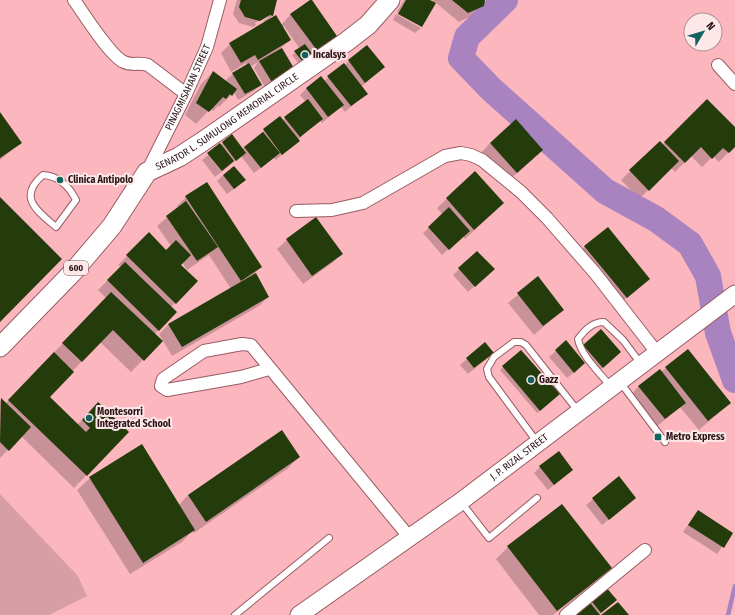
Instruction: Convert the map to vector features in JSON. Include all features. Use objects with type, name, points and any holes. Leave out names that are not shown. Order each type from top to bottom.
[{"type":"main road","name":"SENATOR L. SUMULONG MEMORIAL CIRCLE","points":[[0,347],[72,273],[112,226],[147,172],[179,157],[202,142],[346,42],[368,25],[390,0]]},
{"type":"main road","name":"J. P. RIZAL STREET","points":[[308,611],[460,502],[658,354],[735,294]]},
{"type":"street","points":[[74,0],[111,51],[122,62],[132,65],[141,63],[148,65],[186,94]]},
{"type":"street","name":"PINAGMISAHAN STREET","points":[[147,172],[186,94],[207,47],[220,0]]},
{"type":"street","points":[[718,65],[735,84]]},
{"type":"street","points":[[296,211],[332,210],[363,203],[445,156],[461,153],[471,155],[482,160],[522,192],[547,218],[594,272],[658,354]]},
{"type":"street","points":[[269,369],[241,377],[167,390],[161,386],[163,379],[204,351],[242,344],[251,345],[269,369],[410,538]]},
{"type":"street","points":[[566,615],[645,550]]},
{"type":"lane","points":[[43,175],[53,176],[65,184],[76,200],[56,228],[37,210],[31,200],[29,192],[35,182],[43,175]]},
{"type":"lane","points":[[642,366],[622,340],[604,322],[597,322],[589,326],[578,339],[588,358],[616,385],[665,442]]},
{"type":"lane","points":[[538,443],[489,377],[487,369],[490,362],[514,342],[521,342],[526,345],[579,413]]},
{"type":"lane","points":[[460,502],[488,538],[537,498]]},
{"type":"lane","points":[[235,615],[329,538]]},
{"type":"shaded area","points":[[0,494],[78,576],[87,596],[49,615],[0,615]]},
{"type":"building","points":[[241,0],[277,0],[273,16],[270,15],[260,21],[245,17],[239,7]]},
{"type":"building","points":[[312,0],[339,39],[319,53],[290,14]]},
{"type":"building","points":[[406,0],[430,0],[436,3],[422,27],[398,14]]},
{"type":"building","points":[[452,0],[485,0],[484,6],[468,13]]},
{"type":"building","points":[[276,15],[291,40],[258,60],[255,55],[241,63],[229,43]]},
{"type":"building","name":"Incalsys","points":[[305,44],[316,59],[306,66],[294,51]]},
{"type":"building","points":[[367,45],[385,67],[365,83],[348,60]]},
{"type":"building","points":[[282,48],[295,70],[273,84],[259,61]]},
{"type":"building","points":[[249,63],[262,85],[245,94],[232,73]]},
{"type":"building","points":[[344,63],[368,94],[351,106],[327,76]]},
{"type":"building","points":[[213,71],[237,89],[232,96],[230,94],[226,99],[223,97],[209,112],[196,103]]},
{"type":"building","points":[[321,76],[344,105],[328,117],[306,88]]},
{"type":"building","points":[[308,99],[323,119],[300,137],[284,117]]},
{"type":"building","points":[[707,99],[735,127],[735,147],[729,153],[723,148],[712,159],[701,147],[685,163],[664,142]]},
{"type":"building","points":[[0,112],[22,143],[0,158]]},
{"type":"building","points":[[280,116],[300,141],[282,155],[263,129]]},
{"type":"building","points":[[516,119],[543,150],[517,173],[490,143]]},
{"type":"building","points":[[263,132],[280,153],[261,168],[244,147]]},
{"type":"building","points":[[232,134],[246,153],[236,161],[222,142]]},
{"type":"building","points":[[660,141],[679,161],[649,191],[629,170]]},
{"type":"building","points":[[220,143],[234,161],[222,171],[207,153]]},
{"type":"building","points":[[234,166],[246,180],[234,189],[223,175]]},
{"type":"building","points":[[475,171],[504,203],[474,230],[446,198]]},
{"type":"building","points":[[207,182],[262,267],[241,281],[185,196]]},
{"type":"building","points":[[0,197],[62,259],[0,322]]},
{"type":"building","points":[[186,201],[218,247],[197,261],[166,216]]},
{"type":"building","points":[[449,207],[470,231],[449,250],[428,227]]},
{"type":"building","points":[[316,217],[343,254],[312,276],[286,239]]},
{"type":"building","points":[[608,227],[650,279],[627,298],[584,246]]},
{"type":"building","points":[[149,232],[166,250],[176,240],[191,255],[181,265],[198,281],[176,304],[126,255]]},
{"type":"building","points":[[477,251],[495,269],[475,287],[458,268]]},
{"type":"building","points":[[125,262],[177,312],[159,331],[107,280]]},
{"type":"building","points":[[256,273],[269,297],[182,347],[168,324]]},
{"type":"building","points":[[538,276],[564,310],[543,326],[517,293]]},
{"type":"building","points":[[111,292],[163,341],[144,361],[113,330],[82,362],[62,343]]},
{"type":"building","points":[[601,329],[621,352],[603,368],[583,345]]},
{"type":"building","points":[[566,340],[585,363],[574,373],[555,350]]},
{"type":"building","points":[[485,342],[494,353],[474,368],[466,358]]},
{"type":"building","points":[[688,349],[731,403],[708,421],[665,367]]},
{"type":"building","name":"Gazz","points":[[521,350],[560,394],[540,411],[502,366]]},
{"type":"building","points":[[54,352],[74,372],[50,397],[86,432],[90,428],[82,420],[98,402],[129,432],[87,476],[8,400]]},
{"type":"building","points":[[660,369],[686,403],[665,419],[638,386]]},
{"type":"building","points":[[1,398],[31,427],[9,451],[0,442]]},
{"type":"building","points":[[282,430],[300,457],[206,522],[188,495]]},
{"type":"building","points":[[142,444],[195,530],[143,563],[89,477]]},
{"type":"building","points":[[559,451],[573,470],[554,485],[539,466]]},
{"type":"building","points":[[619,476],[636,498],[609,520],[592,498]]},
{"type":"building","points":[[562,504],[612,568],[557,611],[507,546]]},
{"type":"building","points":[[698,510],[733,533],[724,548],[688,525]]},
{"type":"building","points":[[605,586],[617,600],[601,613],[589,598]]},
{"type":"building","points":[[587,599],[600,615],[577,615],[573,610]]},
{"type":"building","points":[[618,602],[629,615],[601,615]]},
{"type":"waterway","points":[[505,0],[467,37],[461,58],[491,89],[605,191],[656,219],[690,244],[708,276],[718,333],[735,380]]},
{"type":"waterway","points":[[728,615],[735,586]]},
{"type":"place","name":"Incalsys","points":[[305,55]]},
{"type":"place","name":"Clinica Antipolo","points":[[60,180]]},
{"type":"place","name":"Gazz","points":[[531,380]]},
{"type":"place","name":"Montesorri Integrated School","points":[[89,418]]},
{"type":"place","name":"Metro Express","points":[[658,437]]}]
